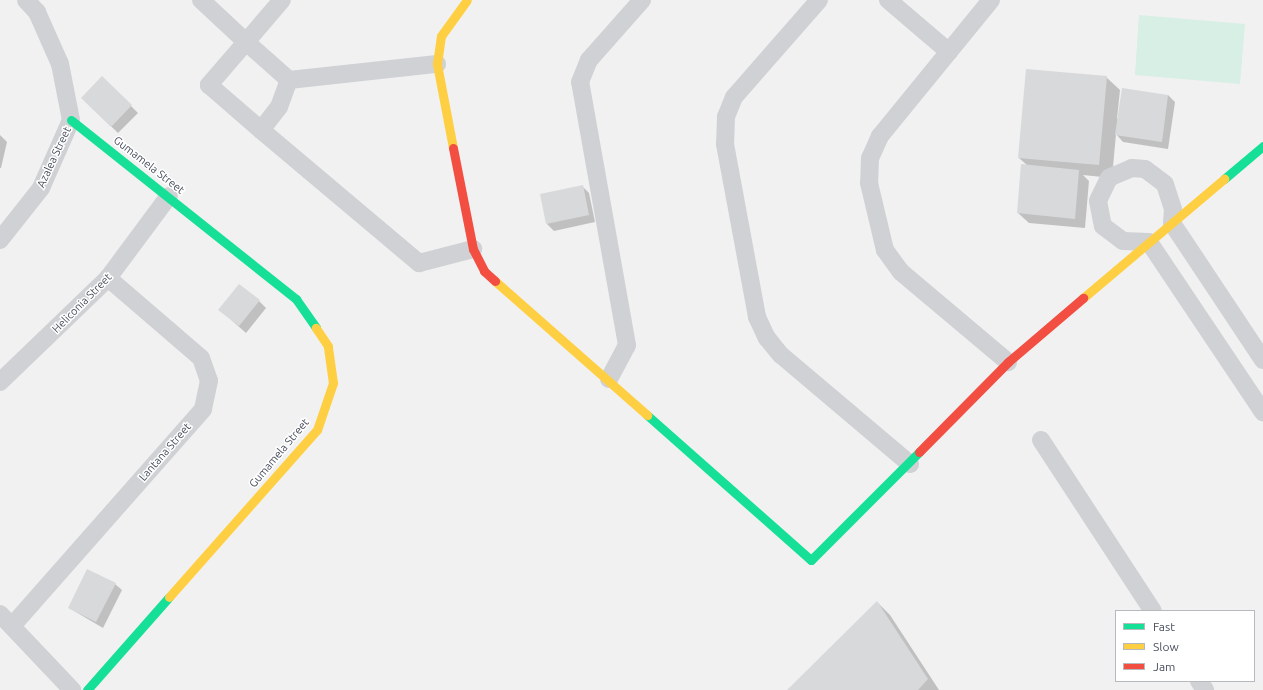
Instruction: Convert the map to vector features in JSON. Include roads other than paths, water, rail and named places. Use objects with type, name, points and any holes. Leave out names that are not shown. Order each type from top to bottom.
[{"type":"street","name":"Azalea Street","points":[[0,240],[41,188],[71,120],[60,64],[37,12],[26,0]]},
{"type":"street","points":[[201,0],[289,80],[438,64]]},
{"type":"street","points":[[282,0],[209,85],[419,263],[473,250]]},
{"type":"street","points":[[467,0],[441,36],[438,64],[473,250],[484,271],[609,379],[811,560],[910,464],[1008,362],[1263,146]]},
{"type":"street","points":[[609,379],[627,346],[580,82],[589,60],[642,0]]},
{"type":"street","points":[[819,0],[734,97],[726,117],[725,144],[756,317],[767,338],[781,354],[910,464]]},
{"type":"street","points":[[888,0],[949,52]]},
{"type":"street","points":[[992,0],[880,136],[870,158],[869,183],[885,250],[901,272],[1008,362]]},
{"type":"street","points":[[261,130],[279,107],[289,80]]},
{"type":"street","name":"Gumamela Street","points":[[71,120],[169,196],[296,299],[328,346],[332,383],[317,430],[87,690]]},
{"type":"street","points":[[1149,242],[1123,241],[1103,226],[1098,201],[1109,178],[1132,168],[1156,175],[1171,195],[1172,223],[1263,360]]},
{"type":"street","name":"Heliconia Street","points":[[0,382],[108,278],[169,196]]},
{"type":"street","points":[[1149,242],[1263,412]]},
{"type":"street","name":"Lantana Street","points":[[6,620],[203,409],[209,381],[201,358],[108,278]]},
{"type":"street","points":[[1041,440],[1152,610]]},
{"type":"street","points":[[6,620],[72,690]]}]
